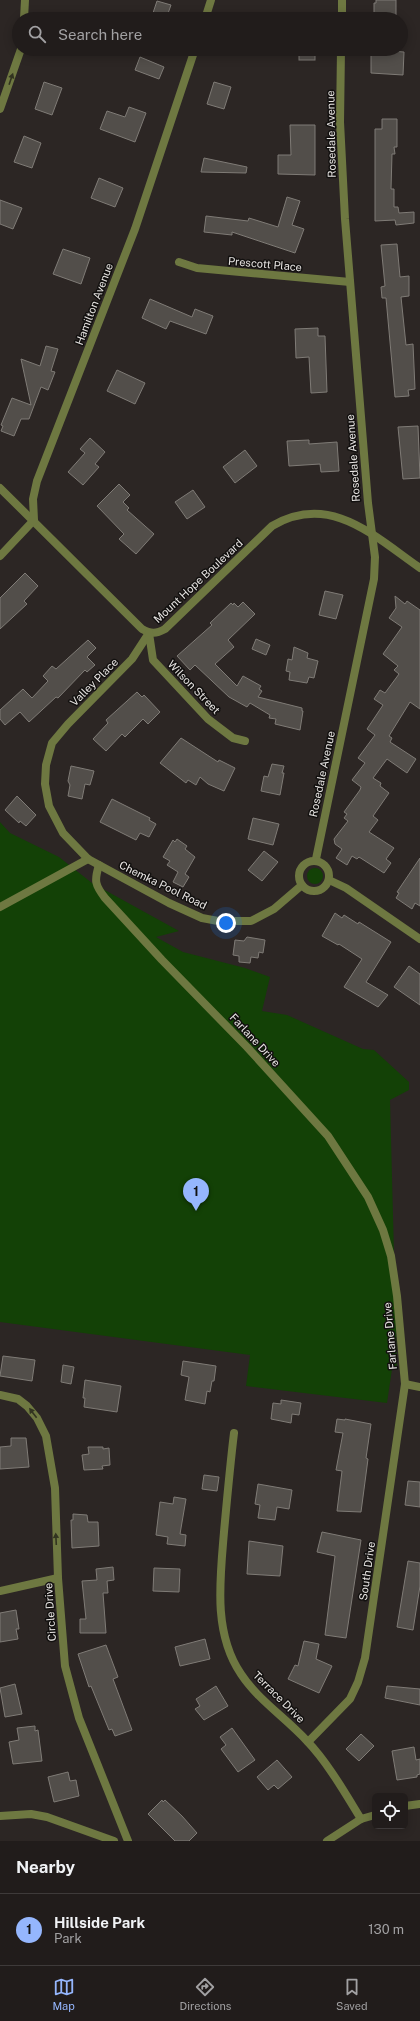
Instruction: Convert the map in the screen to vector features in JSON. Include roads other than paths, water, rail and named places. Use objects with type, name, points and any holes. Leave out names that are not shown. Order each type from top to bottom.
[{"type":"street","points":[[24,0],[24,12]]},
{"type":"street","points":[[207,12],[211,0]]},
{"type":"street","points":[[342,0],[342,12]]},
{"type":"street","points":[[0,109],[19,56]]},
{"type":"street","name":"Hamilton Avenue","points":[[34,520],[33,499],[37,481],[149,190],[193,56]]},
{"type":"street","name":"Rosedale Avenue","points":[[316,859],[374,579],[375,557],[368,503],[350,282],[340,122],[341,56]]},
{"type":"street","name":"Prescott Place","points":[[179,262],[204,269],[350,282]]},
{"type":"street","name":"Mount Hope Boulevard","points":[[0,488],[34,520],[142,630],[149,633],[158,633],[165,629],[272,526],[286,518],[309,513],[328,514],[345,519],[373,535],[420,568]]},
{"type":"street","points":[[0,556],[34,520]]},
{"type":"street","name":"Wilson Street","points":[[149,633],[153,660],[208,719],[233,738],[245,741]]},
{"type":"street","name":"Valley Place","points":[[88,859],[63,833],[49,806],[45,784],[46,765],[52,743],[68,724],[132,659],[149,633]]},
{"type":"street","points":[[0,907],[88,859],[98,865]]},
{"type":"street","points":[[316,859],[327,866],[330,880],[324,888],[319,890],[309,890],[302,885],[299,876],[300,871],[306,862],[316,859]]},
{"type":"street","name":"Chemka Pool Road","points":[[98,865],[169,903],[202,918],[218,921],[251,921],[274,909],[302,885]]},
{"type":"street","name":"Farlane Drive","points":[[98,865],[94,879],[105,898],[162,960],[248,1046],[323,1131],[368,1196],[383,1230],[391,1256],[397,1296],[405,1384]]},
{"type":"street","points":[[330,880],[346,888],[420,939]]},
{"type":"street","points":[[405,1384],[420,1387]]},
{"type":"street","name":"South Drive","points":[[308,1742],[350,1699],[358,1682],[365,1658],[405,1384]]},
{"type":"street","name":"Circle Drive","points":[[0,1395],[18,1399],[27,1406],[37,1418],[46,1436],[55,1488],[58,1578],[65,1666],[71,1690],[96,1762],[128,1841]]},
{"type":"street","name":"Terrace Drive","points":[[234,1433],[220,1584],[225,1638],[233,1661],[252,1689],[308,1742],[361,1818]]},
{"type":"street","points":[[0,1591],[58,1578]]},
{"type":"street","points":[[408,1806],[420,1804]]},
{"type":"street","points":[[0,1816],[31,1814],[47,1817],[114,1841]]},
{"type":"street","points":[[327,1841],[361,1818],[372,1815]]},
{"type":"place","name":"Hillside Park","points":[[196,1211]]}]
